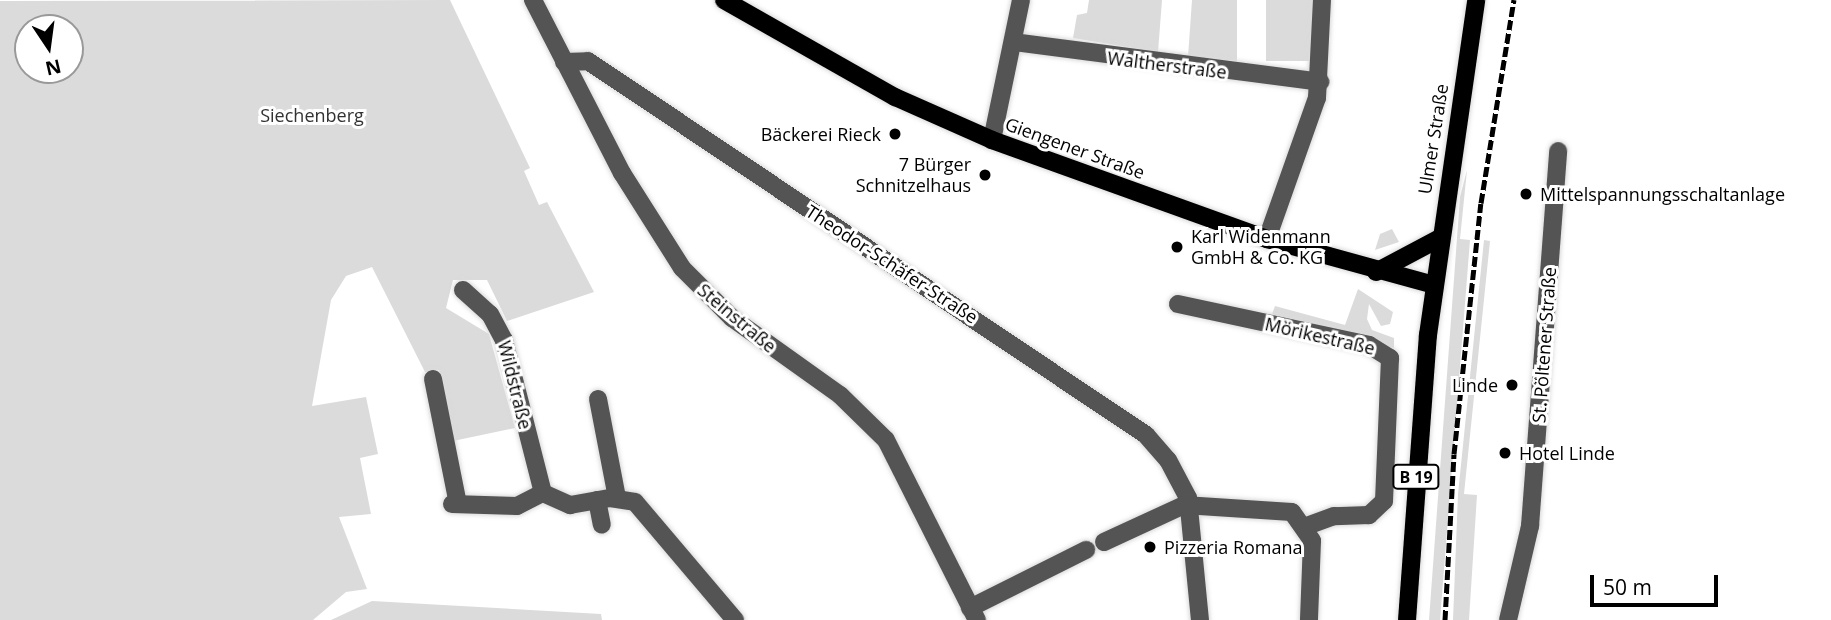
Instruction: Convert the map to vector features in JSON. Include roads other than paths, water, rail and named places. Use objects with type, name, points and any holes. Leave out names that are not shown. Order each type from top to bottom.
[{"type":"main road","name":"Giengener Straße","points":[[723,0],[747,6],[895,97],[992,140],[1267,239],[1376,272],[1434,285]]},
{"type":"main road","name":"Ulmer Straße","points":[[1434,285],[1476,0]]},
{"type":"main road","points":[[1376,272],[1440,238]]},
{"type":"main road","name":"B 19","points":[[1408,620],[1434,285]]},
{"type":"street","name":"Steinstraße","points":[[533,0],[564,62],[682,268],[732,318],[841,395],[887,440],[973,614]]},
{"type":"street","points":[[992,140],[1021,0]]},
{"type":"street","points":[[1267,239],[1320,82],[1322,0]]},
{"type":"street","name":"Waltherstraße","points":[[1014,42],[1320,82]]},
{"type":"street","name":"Theodor-Schäfer-Straße","points":[[564,62],[588,61],[1078,387],[1158,447],[1189,505]]},
{"type":"street","name":"St. Pöltener Straße","points":[[1508,620],[1530,526],[1558,151]]},
{"type":"street","name":"Wildstraße","points":[[463,290],[490,314],[504,340],[543,493]]},
{"type":"street","name":"Mörikestraße","points":[[1178,304],[1369,345],[1390,358],[1384,501],[1369,515],[1334,516],[1307,526]]},
{"type":"street","points":[[433,379],[455,504],[517,506],[543,493],[563,504],[617,498],[640,505],[735,620]]},
{"type":"street","points":[[598,399],[617,498]]},
{"type":"street","points":[[597,500],[602,525]]},
{"type":"street","points":[[1189,505],[1200,620]]},
{"type":"street","points":[[1104,542],[1189,505],[1285,510],[1307,526],[1313,556],[1310,620]]},
{"type":"street","points":[[973,614],[1086,550]]},
{"type":"railway","points":[[1445,620],[1454,454],[1481,203],[1514,0]]},
{"type":"place","name":"Bäckerei Rieck","points":[[895,134]]},
{"type":"place","name":"7 Bürger Schnitzelhaus","points":[[985,175]]},
{"type":"place","name":"Mittelspannungsschaltanlage","points":[[1526,194]]},
{"type":"place","name":"Karl Widenmann GmbH & Co. KG","points":[[1177,247]]},
{"type":"place","name":"Linde","points":[[1512,385]]},
{"type":"place","name":"Hotel Linde","points":[[1505,453]]},
{"type":"place","name":"Pizzeria Romana","points":[[1150,547]]},
{"type":"park label","name":"Siechenberg","points":[[312,115]]}]
